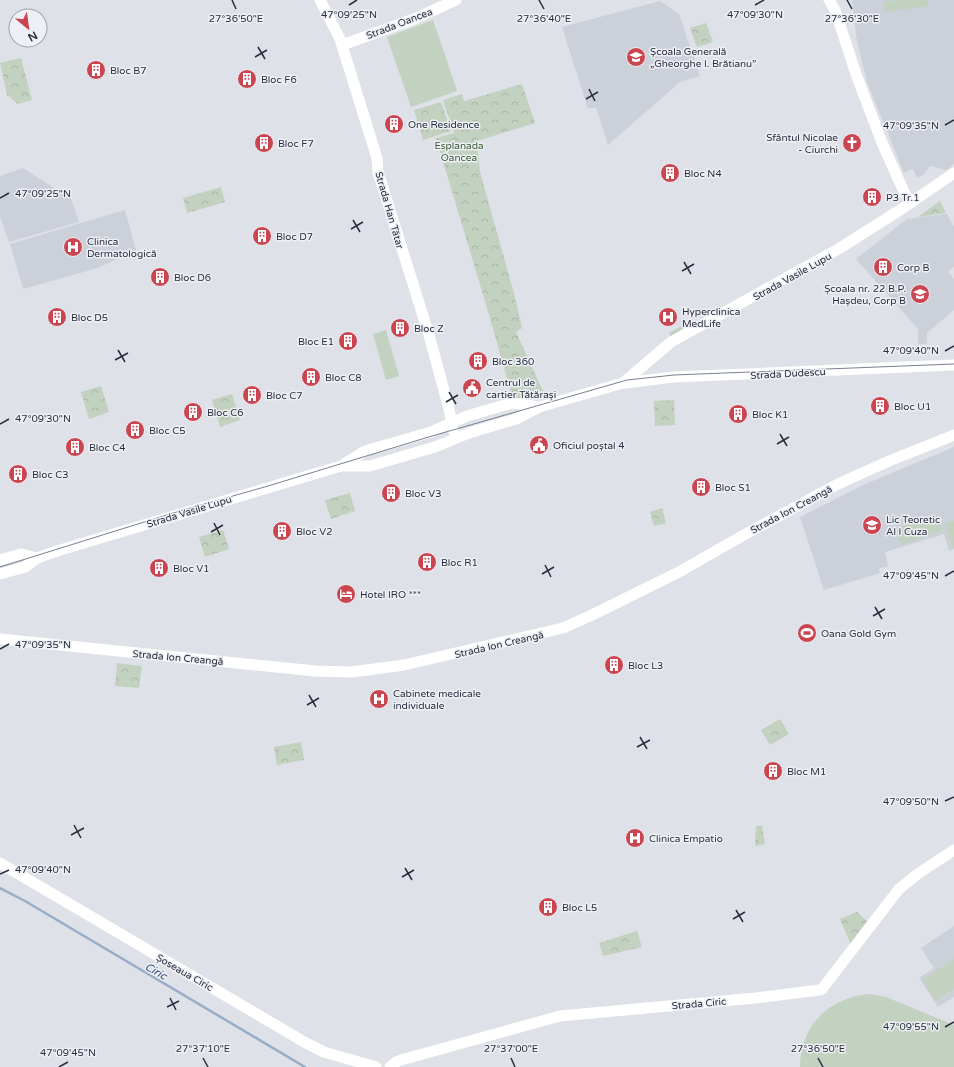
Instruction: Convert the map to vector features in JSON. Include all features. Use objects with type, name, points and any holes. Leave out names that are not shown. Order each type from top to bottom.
[{"type":"street","name":"Strada Han Tătar","points":[[320,0],[342,45],[378,158],[378,172],[429,335],[449,409],[454,439]]},
{"type":"street","name":"Strada Oancea","points":[[342,45],[414,19],[456,0]]},
{"type":"street","points":[[829,0],[835,10],[857,77],[883,145],[905,194],[912,202]]},
{"type":"street","name":"Strada Vasile Lupu","points":[[341,466],[370,466],[435,447],[469,433],[516,419],[539,407],[623,383],[671,342],[840,248],[954,173]]},
{"type":"street","name":"Strada Dudescu","points":[[623,383],[674,377],[954,366]]},
{"type":"street","name":"Strada Vasile Lupu","points":[[0,574],[24,567],[37,558],[174,515],[341,466],[365,452],[431,432],[467,416],[512,403],[539,407]]},
{"type":"street","name":"Strada Ion Creangă","points":[[0,639],[315,671],[351,672],[404,665],[563,628],[592,616],[685,568],[838,484],[889,461],[954,435]]},
{"type":"street","name":"Strada Vasile Lupu","points":[[0,560],[21,554],[37,558]]},
{"type":"street","name":"Strada Ciric","points":[[390,1067],[401,1060],[560,1016],[756,998],[819,990],[899,889],[919,873],[954,850]]},
{"type":"street","name":"Șoseaua Ciric","points":[[0,863],[306,1043],[324,1052],[376,1067]]},
{"type":"shaded area","points":[[852,0],[954,0],[954,164],[946,170],[930,166],[924,174],[917,178],[913,169],[904,173],[867,82],[857,42]]},
{"type":"shaded area","points":[[660,1],[679,14],[700,76],[680,82],[608,145],[596,107],[588,109],[562,27]]},
{"type":"shaded area","points":[[23,168],[71,199],[79,222],[9,242],[0,217],[0,176]]},
{"type":"shaded area","name":"Clinica Dermatologică","points":[[125,210],[136,250],[98,268],[23,289],[10,244]]},
{"type":"shaded area","name":"Școala nr. 22 B.P. Hașdeu, Corp B","points":[[947,214],[954,227],[954,267],[948,271],[954,279],[954,310],[927,333],[927,344],[918,344],[918,329],[856,259],[907,219]]},
{"type":"shaded area","name":"Lic Teoretic Al I Cuza","points":[[954,447],[954,549],[949,551],[944,534],[885,552],[888,567],[879,568],[880,573],[824,590],[800,517],[863,485]]},
{"type":"shaded area","points":[[954,926],[954,997],[938,1007],[919,978],[934,968],[921,948]]},
{"type":"green space","points":[[893,0],[928,0],[928,6],[885,12],[884,2]]},
{"type":"green space","points":[[433,20],[457,91],[411,107],[387,37]]},
{"type":"green space","points":[[706,23],[713,42],[697,47],[690,28]]},
{"type":"green space","points":[[21,58],[32,100],[18,104],[7,95],[0,63]]},
{"type":"green space","name":"Esplanada Oancea","points":[[522,84],[535,123],[477,141],[480,172],[515,297],[522,328],[516,332],[543,391],[513,400],[436,138],[454,133],[443,100],[462,94],[464,101]]},
{"type":"green space","points":[[441,102],[451,131],[423,140],[414,110]]},
{"type":"green space","points":[[221,187],[225,202],[187,213],[183,198]]},
{"type":"green space","points":[[940,201],[946,213],[918,217]]},
{"type":"green space","points":[[689,322],[691,327],[671,338],[669,333]]},
{"type":"green space","points":[[386,330],[399,376],[386,380],[373,334]]},
{"type":"green space","points":[[101,386],[109,412],[89,419],[81,392]]},
{"type":"green space","points":[[232,394],[240,420],[220,427],[212,400]]},
{"type":"green space","points":[[674,400],[675,425],[655,426],[654,401]]},
{"type":"green space","points":[[350,493],[355,511],[331,519],[325,500]]},
{"type":"green space","points":[[662,508],[666,523],[654,526],[650,512]]},
{"type":"green space","points":[[937,515],[942,531],[901,545],[895,529]]},
{"type":"green space","points":[[954,521],[954,547],[953,547],[945,524]]},
{"type":"green space","points":[[223,530],[229,549],[205,557],[199,537]]},
{"type":"green space","points":[[117,663],[142,666],[139,688],[115,686]]},
{"type":"green space","points":[[780,719],[789,734],[770,745],[761,730]]},
{"type":"green space","points":[[301,742],[304,760],[277,765],[274,747]]},
{"type":"green space","points":[[756,826],[762,826],[765,844],[755,846]]},
{"type":"green space","points":[[857,912],[870,924],[852,947],[840,919]]},
{"type":"green space","points":[[637,931],[642,947],[603,956],[599,943]]},
{"type":"green space","points":[[954,959],[954,989],[936,1001],[922,980]]},
{"type":"green space","points":[[870,994],[886,997],[954,1025],[954,1067],[800,1067],[801,1052],[805,1038],[820,1016],[830,1007],[842,1001],[856,996]]},
{"type":"waterway","name":"Ciric","points":[[0,888],[25,901],[305,1067]]},
{"type":"tram line","points":[[0,567],[173,513],[627,380],[674,375],[954,364]]},
{"type":"place","name":"Școala Generală „Gheorghe I. Brătianu”","points":[[636,57]]},
{"type":"place","name":"Bloc B7","points":[[96,70]]},
{"type":"place","name":"Bloc F6","points":[[247,79]]},
{"type":"place","name":"One Residence","points":[[394,124]]},
{"type":"place","name":"Bloc F7","points":[[264,143]]},
{"type":"place","name":"Sfântul Nicolae - Ciurchi","points":[[852,143]]},
{"type":"place","name":"Bloc N4","points":[[670,173]]},
{"type":"place","name":"P3 Tr.1","points":[[872,197]]},
{"type":"place","name":"Bloc D7","points":[[262,236]]},
{"type":"place","name":"Clinica Dermatologică","points":[[73,247]]},
{"type":"place","name":"Corp B","points":[[883,267]]},
{"type":"place","name":"Bloc D6","points":[[160,277]]},
{"type":"place","name":"Școala nr. 22 B.P. Hașdeu, Corp B","points":[[920,294]]},
{"type":"place","name":"Bloc D5","points":[[57,317]]},
{"type":"place","name":"Hyperclinica MedLife","points":[[668,317]]},
{"type":"place","name":"Bloc Z","points":[[400,328]]},
{"type":"place","name":"Bloc E1","points":[[348,341]]},
{"type":"place","name":"Bloc 360","points":[[478,361]]},
{"type":"place","name":"Bloc C8","points":[[311,377]]},
{"type":"place","name":"Centrul de cartier Tătărași","points":[[472,388]]},
{"type":"place","name":"Bloc C7","points":[[252,395]]},
{"type":"place","name":"Bloc U1","points":[[880,406]]},
{"type":"place","name":"Bloc C6","points":[[193,412]]},
{"type":"place","name":"Bloc K1","points":[[738,414]]},
{"type":"place","name":"Bloc C5","points":[[135,430]]},
{"type":"place","name":"Oficiul poștal 4","points":[[539,445]]},
{"type":"place","name":"Bloc C4","points":[[75,447]]},
{"type":"place","name":"Bloc C3","points":[[18,474]]},
{"type":"place","name":"Bloc S1","points":[[701,487]]},
{"type":"place","name":"Bloc V3","points":[[391,493]]},
{"type":"place","name":"Lic Teoretic Al I Cuza","points":[[872,525]]},
{"type":"place","name":"Bloc V2","points":[[282,531]]},
{"type":"place","name":"Bloc R1","points":[[427,562]]},
{"type":"place","name":"Bloc V1","points":[[159,568]]},
{"type":"place","name":"Hotel IRO ***","points":[[346,594]]},
{"type":"place","name":"Oana Gold Gym","points":[[807,633]]},
{"type":"place","name":"Bloc L3","points":[[614,665]]},
{"type":"place","name":"Cabinete medicale individuale","points":[[379,699]]},
{"type":"place","name":"Bloc M1","points":[[773,771]]},
{"type":"place","name":"Clinica Empatio","points":[[635,838]]},
{"type":"place","name":"Bloc L5","points":[[548,907]]}]
